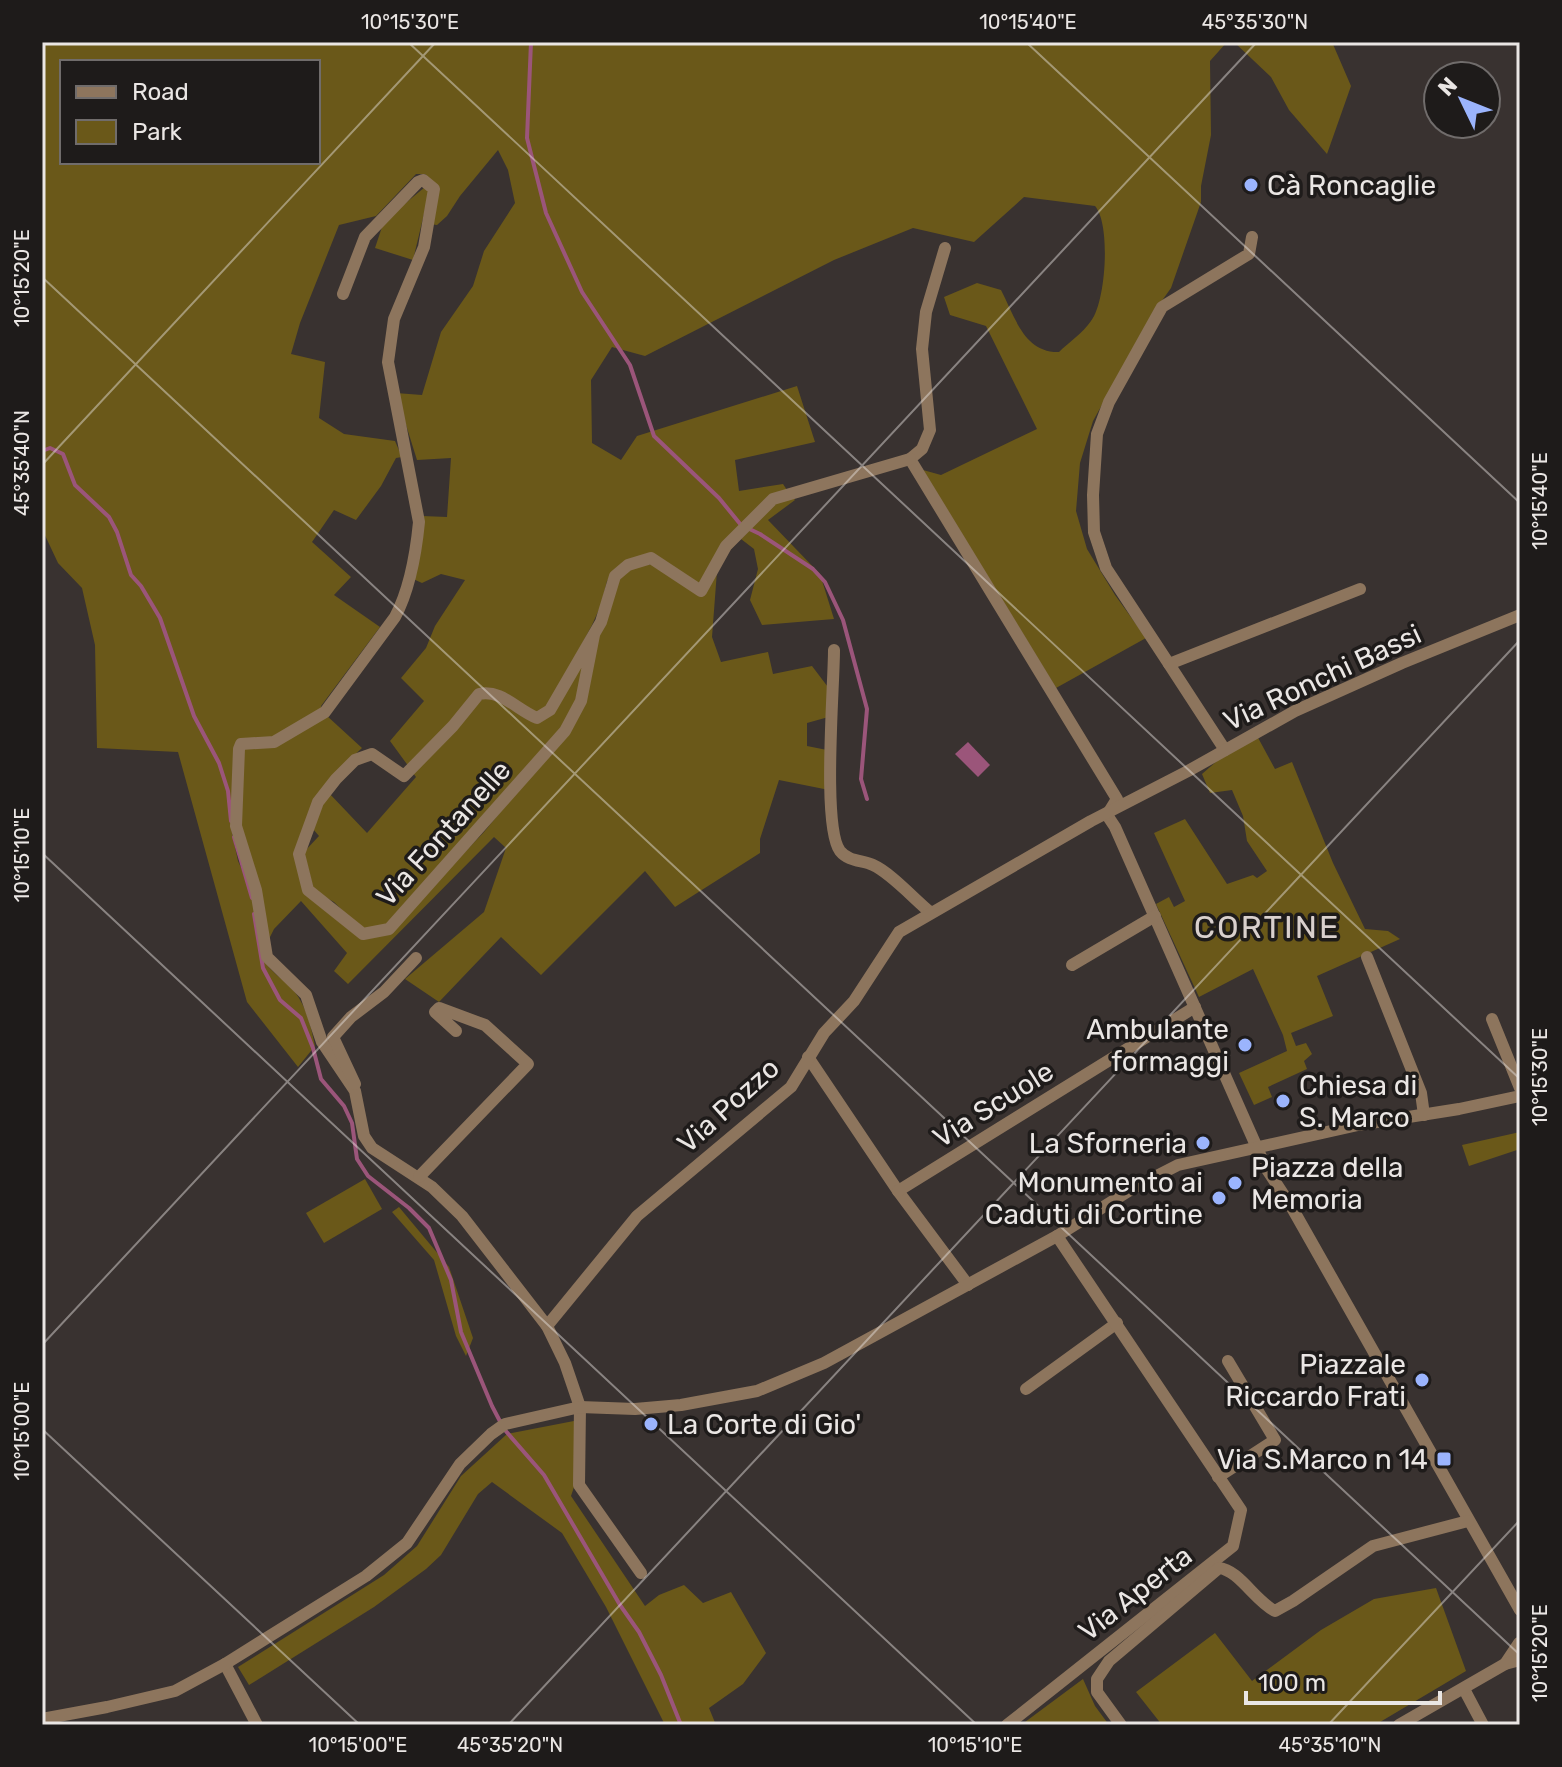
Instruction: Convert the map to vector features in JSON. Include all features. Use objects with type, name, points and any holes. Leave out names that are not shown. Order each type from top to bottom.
[{"type":"street","points":[[343,294],[365,237],[418,182],[423,180],[430,183],[434,189],[424,247],[394,319],[388,362],[419,522],[403,602],[325,712],[274,742],[243,744],[239,749],[236,826],[256,890],[267,957],[306,995],[322,1042],[355,1091]]},
{"type":"street","points":[[1225,750],[1106,568],[1094,532],[1093,495],[1097,434],[1109,402],[1162,307],[1249,254],[1252,237]]},
{"type":"street","points":[[945,248],[926,312],[922,349],[930,430],[922,449],[910,459],[1117,799],[1107,815],[1155,916],[1255,1147],[1520,1610]]},
{"type":"street","name":"Via Fontanelle","points":[[594,635],[581,701],[565,731],[389,929],[363,934],[308,890],[299,854],[318,802],[355,760],[372,754],[404,776],[453,726],[479,694],[488,692],[500,695],[520,711],[537,718],[550,710],[601,622],[615,576],[628,565],[651,558],[701,591],[726,546],[773,499],[910,459]]},
{"type":"street","points":[[1169,664],[1360,589]]},
{"type":"street","name":"Via Ronchi Bassi","points":[[1107,815],[1295,711],[1520,615]]},
{"type":"street","points":[[834,650],[829,782],[834,835],[840,850],[850,859],[875,866],[930,912]]},
{"type":"street","name":"Via Pozzo","points":[[547,1326],[637,1216],[791,1087],[824,1033],[854,1001],[899,932],[1091,821],[1107,815]]},
{"type":"street","points":[[1072,965],[1155,916]]},
{"type":"street","points":[[1367,957],[1421,1093],[1424,1115]]},
{"type":"street","points":[[416,958],[384,992],[351,1017],[333,1037],[355,1081],[364,1136],[372,1148],[419,1177],[462,1216],[547,1326],[565,1363],[580,1407],[579,1485],[641,1573]]},
{"type":"street","name":"Via Scuole","points":[[898,1191],[1195,1007]]},
{"type":"street","points":[[419,1177],[528,1064],[485,1025],[439,1008],[435,1012],[456,1031]]},
{"type":"street","points":[[1492,1019],[1520,1088]]},
{"type":"street","points":[[808,1057],[898,1191],[968,1285]]},
{"type":"street","points":[[47,1721],[175,1691],[225,1664],[366,1576],[407,1543],[460,1464],[494,1432],[512,1422],[580,1407],[635,1409],[681,1405],[757,1391],[824,1363],[1057,1236],[1135,1187],[1178,1165],[1358,1125],[1520,1096]]},
{"type":"street","name":"Via Aperta","points":[[1007,1725],[1233,1546],[1241,1510],[1057,1236]]},
{"type":"street","points":[[1026,1389],[1117,1323]]},
{"type":"street","points":[[1218,1477],[1275,1440],[1228,1361]]},
{"type":"street","name":"Via Aperta","points":[[1121,1725],[1097,1692],[1100,1672],[1156,1619],[1219,1568],[1231,1571],[1262,1605],[1275,1611],[1373,1546],[1468,1521]]},
{"type":"street","points":[[1505,1664],[1520,1644]]},
{"type":"street","points":[[1399,1725],[1505,1664],[1520,1660]]},
{"type":"street","points":[[225,1664],[257,1725]]},
{"type":"street","points":[[1464,1689],[1483,1725]]},
{"type":"green space","points":[[42,42],[1227,42],[1210,61],[1211,135],[1201,202],[1171,288],[1151,316],[1093,421],[1080,463],[1076,511],[1087,549],[1146,638],[1056,688],[923,470],[941,475],[1037,429],[986,326],[950,315],[944,297],[977,283],[1001,290],[1016,322],[1029,340],[1047,351],[1059,352],[1088,325],[1100,298],[1105,245],[1100,215],[1095,206],[1024,197],[974,242],[913,228],[834,260],[645,356],[612,347],[591,380],[592,443],[621,460],[637,436],[797,386],[815,442],[735,460],[739,491],[783,484],[787,490],[698,584],[659,557],[619,567],[607,581],[592,625],[550,704],[535,715],[497,690],[482,691],[409,767],[390,741],[424,701],[401,678],[426,648],[435,626],[465,580],[441,574],[422,583],[411,578],[422,516],[447,517],[451,458],[417,460],[396,393],[422,395],[441,332],[473,286],[484,251],[515,203],[508,170],[498,150],[437,225],[429,224],[437,186],[425,174],[416,174],[376,216],[339,225],[291,354],[325,362],[319,418],[344,434],[395,441],[402,457],[396,458],[381,486],[356,520],[334,510],[312,542],[351,577],[334,595],[380,627],[321,706],[323,712],[274,741],[237,742],[235,816],[228,798],[238,861],[253,893],[263,957],[298,997],[310,1024],[315,1046],[298,1067],[247,1002],[178,752],[97,748],[95,645],[82,588],[58,563],[42,529]]},
{"type":"green space","points":[[1234,42],[1332,42],[1351,86],[1327,154],[1289,110],[1271,77]]},
{"type":"green space","points":[[425,187],[429,193],[413,260],[375,248],[384,221]]},
{"type":"green space","points":[[792,496],[795,500],[768,520],[820,574],[834,619],[762,625],[750,600],[758,569],[754,549],[741,539],[776,501]]},
{"type":"green space","points":[[643,564],[653,565],[693,591],[717,571],[712,637],[721,662],[768,652],[773,674],[812,666],[834,695],[832,716],[807,723],[807,746],[827,750],[834,791],[779,780],[760,839],[760,853],[675,907],[645,871],[541,975],[501,937],[439,1002],[405,979],[484,912],[506,848],[494,837],[348,984],[334,971],[347,953],[301,901],[274,929],[269,939],[237,825],[243,747],[326,715],[362,748],[335,773],[296,856],[305,890],[367,939],[389,932],[484,832],[574,722],[596,635],[618,576]]},
{"type":"green space","points":[[590,645],[580,694],[570,718],[390,924],[363,931],[334,902],[314,891],[304,852],[319,836],[313,829],[328,792],[367,833],[416,777],[413,773],[487,694],[540,721]]},
{"type":"green space","points":[[1256,734],[1275,769],[1292,762],[1333,863],[1365,929],[1388,931],[1400,939],[1317,976],[1333,1016],[1291,1033],[1296,1046],[1306,1043],[1312,1054],[1304,1061],[1307,1069],[1268,1087],[1272,1097],[1254,1105],[1239,1073],[1287,1051],[1283,1035],[1253,969],[1199,997],[1156,904],[1169,897],[1174,907],[1185,901],[1154,833],[1185,819],[1227,884],[1253,875],[1257,878],[1267,871],[1247,841],[1243,816],[1232,790],[1210,793],[1202,774]]},
{"type":"green space","points":[[1520,1132],[1520,1149],[1469,1166],[1462,1145]]},
{"type":"green space","points":[[365,1179],[382,1209],[324,1243],[306,1213]]},
{"type":"green space","points":[[399,1207],[449,1267],[473,1338],[466,1356],[456,1336],[434,1260],[392,1212]]},
{"type":"green space","points":[[579,1420],[576,1481],[571,1496],[645,1606],[659,1595],[684,1585],[703,1603],[731,1592],[766,1653],[743,1684],[709,1708],[716,1725],[665,1725],[606,1607],[562,1533],[492,1482],[478,1494],[441,1555],[426,1569],[374,1607],[249,1685],[238,1667],[384,1575],[417,1546],[461,1476],[507,1434]]},
{"type":"green space","points":[[1436,1588],[1466,1671],[1375,1725],[1162,1725],[1136,1692],[1215,1633],[1252,1681],[1321,1630],[1374,1599]]},
{"type":"green space","points":[[1083,1679],[1095,1706],[1109,1725],[1021,1725]]},
{"type":"shaded area","points":[[968,742],[990,765],[978,777],[955,754]]},
{"type":"waterway","points":[[531,42],[527,138],[546,213],[582,292],[630,365],[654,436],[719,498],[741,525],[813,569],[825,582],[843,620],[867,709],[861,779],[867,799]]},
{"type":"waterway","points":[[42,451],[50,448],[63,454],[75,485],[109,517],[117,532],[131,575],[160,618],[194,716],[219,763],[228,791],[231,821]]},
{"type":"waterway","points":[[234,837],[252,898]]},
{"type":"waterway","points":[[254,914],[263,968],[280,1000],[301,1018],[321,1079],[344,1106],[352,1123],[357,1159],[368,1176],[429,1228],[451,1280],[461,1332],[492,1406],[504,1429],[544,1475],[639,1632],[681,1725]]},
{"type":"place","name":"Cà Roncaglie","points":[[1251,185]]},
{"type":"place","name":"Ambulante formaggi","points":[[1245,1045]]},
{"type":"place","name":"Chiesa di S. Marco","points":[[1283,1101]]},
{"type":"place","name":"La Sforneria","points":[[1203,1143]]},
{"type":"place","name":"Piazza della Memoria","points":[[1235,1183]]},
{"type":"place","name":"Monumento ai Caduti di Cortine","points":[[1219,1198]]},
{"type":"place","name":"Piazzale Riccardo Frati","points":[[1422,1380]]},
{"type":"place","name":"La Corte di Gio'","points":[[651,1424]]},
{"type":"place","name":"Via S.Marco n 14","points":[[1444,1459]]},
{"type":"district","name":"CORTINE","points":[[1267,927]]}]
